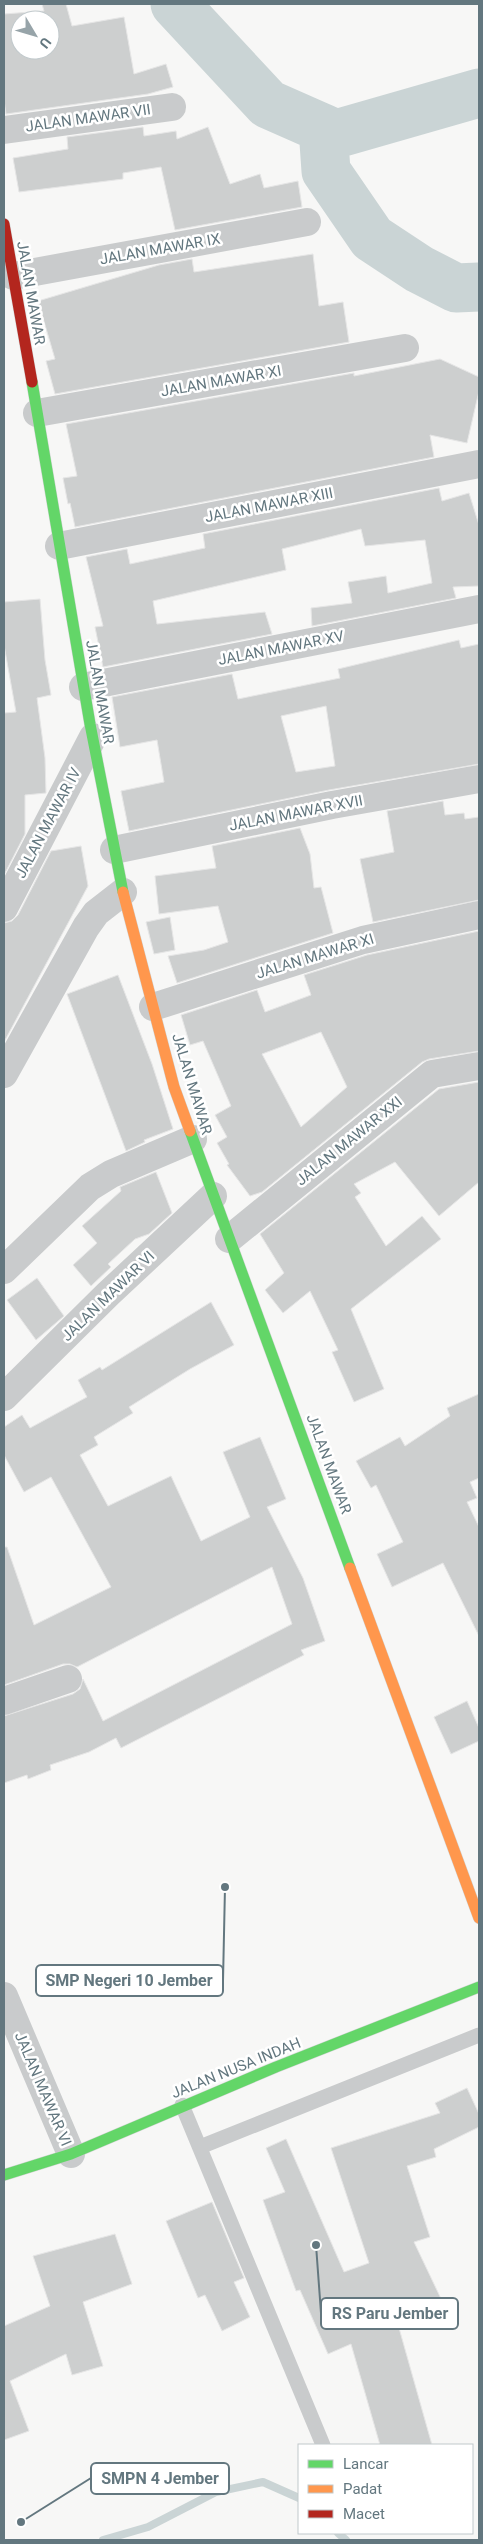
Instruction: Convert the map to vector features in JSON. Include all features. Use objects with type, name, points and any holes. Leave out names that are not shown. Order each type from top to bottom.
[{"type":"street","name":"JALAN MAWAR VII","points":[[4,130],[172,107]]},
{"type":"street","name":"JALAN MAWAR IX","points":[[13,276],[307,222]]},
{"type":"street","name":"JALAN MAWAR","points":[[4,224],[83,688],[114,850],[136,947],[174,1087],[479,1918]]},
{"type":"street","name":"JALAN MAWAR XI","points":[[37,412],[405,348]]},
{"type":"street","name":"JALAN MAWAR XIII","points":[[59,546],[479,464]]},
{"type":"street","name":"JALAN MAWAR XV","points":[[83,688],[479,609]]},
{"type":"street","name":"JALAN MAWAR IV","points":[[4,908],[93,737]]},
{"type":"street","name":"JALAN MAWAR XVII","points":[[114,850],[332,805],[479,779]]},
{"type":"street","points":[[4,1074],[86,927],[96,913],[123,892]]},
{"type":"street","name":"JALAN MAWAR XI","points":[[153,1007],[363,940],[479,915]]},
{"type":"street","name":"JALAN MAWAR XXI","points":[[229,1239],[432,1074],[479,1066]]},
{"type":"street","points":[[4,1270],[90,1186],[112,1174],[193,1139]]},
{"type":"street","name":"JALAN MAWAR VI","points":[[4,1397],[108,1294],[213,1196]]},
{"type":"street","points":[[4,1701],[68,1679]]},
{"type":"street","name":"JALAN NUSA INDAH","points":[[4,2175],[71,2154],[182,2105],[479,1988]]},
{"type":"street","name":"JALAN MAWAR VI","points":[[4,1996],[71,2154]]},
{"type":"lane","points":[[200,2147],[479,2035]]},
{"type":"lane","points":[[182,2105],[323,2444]]},
{"type":"building","points":[[42,4],[66,4],[72,26],[124,17],[134,74],[166,64],[173,87],[148,94],[6,114],[4,100],[4,14],[10,14],[10,60],[60,60],[60,10],[44,10]]},
{"type":"building","points":[[143,127],[144,136],[176,131],[177,139],[208,127],[230,184],[260,174],[264,188],[298,181],[302,207],[175,230],[161,167],[123,173],[123,179],[19,192],[13,158],[68,149],[67,137]]},
{"type":"building","points":[[313,254],[319,306],[343,302],[349,342],[55,394],[46,361],[55,359],[38,301],[159,265],[192,259],[194,272]]},
{"type":"building","points":[[440,359],[479,377],[479,391],[467,443],[430,435],[434,457],[75,527],[63,478],[77,476],[66,424],[354,373],[354,376]]},
{"type":"building","points":[[439,488],[442,501],[469,493],[479,525],[479,586],[453,587],[456,598],[312,626],[311,608],[352,603],[348,582],[386,576],[388,593],[432,583],[425,540],[365,546],[361,529],[282,549],[286,570],[153,601],[157,624],[265,612],[272,634],[103,667],[95,627],[103,626],[86,557],[127,549],[130,564],[205,548],[203,534]]},
{"type":"building","points":[[40,599],[45,660],[51,695],[37,698],[45,758],[46,793],[25,795],[25,834],[4,875],[4,713],[16,712],[4,645],[4,602]]},
{"type":"building","points":[[459,640],[461,648],[479,644],[479,764],[329,790],[129,831],[121,791],[164,782],[157,740],[120,747],[112,697],[232,674],[238,699],[340,678],[338,669]],"holes":[[[326,706],[335,766],[296,772],[281,716]]]},
{"type":"building","points":[[443,801],[445,815],[464,813],[465,819],[479,817],[479,900],[373,922],[360,859],[394,852],[387,811]]},
{"type":"building","points":[[300,828],[310,854],[314,888],[321,887],[333,933],[177,983],[168,956],[204,950],[228,942],[218,906],[159,914],[155,876],[216,868],[212,846]]},
{"type":"building","points":[[81,846],[88,886],[4,1042],[4,923],[12,921],[18,915],[51,851]]},
{"type":"building","points":[[170,917],[175,950],[154,954],[146,922]]},
{"type":"building","points":[[479,931],[479,1051],[429,1059],[422,1062],[262,1192],[250,1196],[227,1165],[229,1164],[217,1143],[227,1137],[215,1115],[231,1106],[203,1041],[190,1045],[181,1015],[257,990],[265,1012],[311,995],[304,975],[367,955]],"holes":[[[321,1032],[347,1087],[301,1127],[262,1054]]]},
{"type":"building","points":[[118,975],[152,1064],[173,1129],[144,1140],[145,1142],[126,1151],[67,994]]},
{"type":"building","points":[[479,1082],[479,1182],[439,1216],[395,1162],[354,1184],[361,1193],[355,1197],[386,1246],[422,1216],[441,1239],[351,1309],[384,1389],[354,1402],[332,1352],[338,1350],[310,1291],[283,1313],[265,1290],[284,1273],[260,1234],[439,1089]]},
{"type":"building","points":[[156,1172],[172,1213],[149,1234],[135,1239],[108,1264],[111,1267],[91,1286],[73,1265],[97,1243],[82,1226],[121,1191],[120,1187]]},
{"type":"building","points":[[37,1278],[64,1316],[36,1340],[7,1300]]},
{"type":"building","points":[[211,1302],[234,1345],[190,1369],[129,1407],[133,1413],[94,1437],[98,1445],[80,1455],[108,1506],[171,1476],[201,1541],[250,1517],[223,1452],[260,1437],[286,1499],[267,1507],[303,1578],[325,1641],[301,1650],[304,1655],[121,1748],[116,1738],[89,1752],[50,1765],[51,1770],[28,1779],[27,1775],[4,1783],[4,1716],[73,1694],[80,1689],[83,1679],[103,1721],[292,1624],[272,1567],[77,1667],[63,1664],[4,1685],[4,1547],[7,1547],[34,1625],[111,1587],[51,1477],[24,1492],[4,1455],[4,1427],[22,1415],[30,1428],[87,1397],[78,1380],[100,1367],[102,1370]]},
{"type":"building","points":[[479,1394],[479,1478],[470,1482],[477,1498],[467,1502],[479,1527],[479,1636],[443,1563],[392,1587],[377,1554],[403,1542],[376,1485],[371,1488],[356,1461],[400,1437],[405,1446],[450,1416],[447,1408]]},
{"type":"building","points":[[467,1701],[479,1728],[479,1741],[451,1754],[434,1717]]},
{"type":"building","points":[[467,2088],[479,2114],[479,2127],[434,2149],[436,2157],[407,2166],[430,2237],[414,2242],[444,2305],[399,2328],[432,2444],[380,2444],[351,2344],[328,2354],[300,2290],[296,2291],[263,2200],[285,2192],[266,2148],[286,2139],[344,2272],[369,2263],[331,2148],[440,2113],[435,2103]]},
{"type":"building","points":[[212,2202],[244,2278],[234,2282],[250,2317],[222,2331],[205,2295],[198,2298],[166,2221]]},
{"type":"building","points":[[115,2234],[132,2284],[83,2302],[103,2366],[72,2375],[66,2354],[10,2381],[29,2431],[4,2440],[4,2326],[50,2306],[33,2256]]},
{"type":"waterway","points":[[175,4],[268,104],[336,134],[479,93]]},
{"type":"waterway","points":[[323,128],[326,171],[372,238],[419,269],[456,288],[479,287]]},
{"type":"waterway","points":[[103,2540],[148,2527],[216,2492],[263,2482],[298,2498]]},
{"type":"waterway","points":[[339,2534],[346,2540]]},
{"type":"traffic: fast","points":[[32,382],[90,724],[123,892]]},
{"type":"traffic: fast","points":[[190,1131],[350,1568]]},
{"type":"traffic: fast","points":[[4,2175],[71,2154],[276,2067],[479,1987]]},
{"type":"traffic: slow","points":[[123,892],[174,1087],[190,1131]]},
{"type":"traffic: slow","points":[[350,1568],[479,1918]]},
{"type":"traffic: jam","points":[[4,224],[32,382]]},
{"type":"place","name":"SMP Negeri 10 Jember","points":[[225,1887]]},
{"type":"place","name":"RS Paru Jember","points":[[316,2245]]},
{"type":"place","name":"SMPN 4 Jember","points":[[21,2522]]}]
